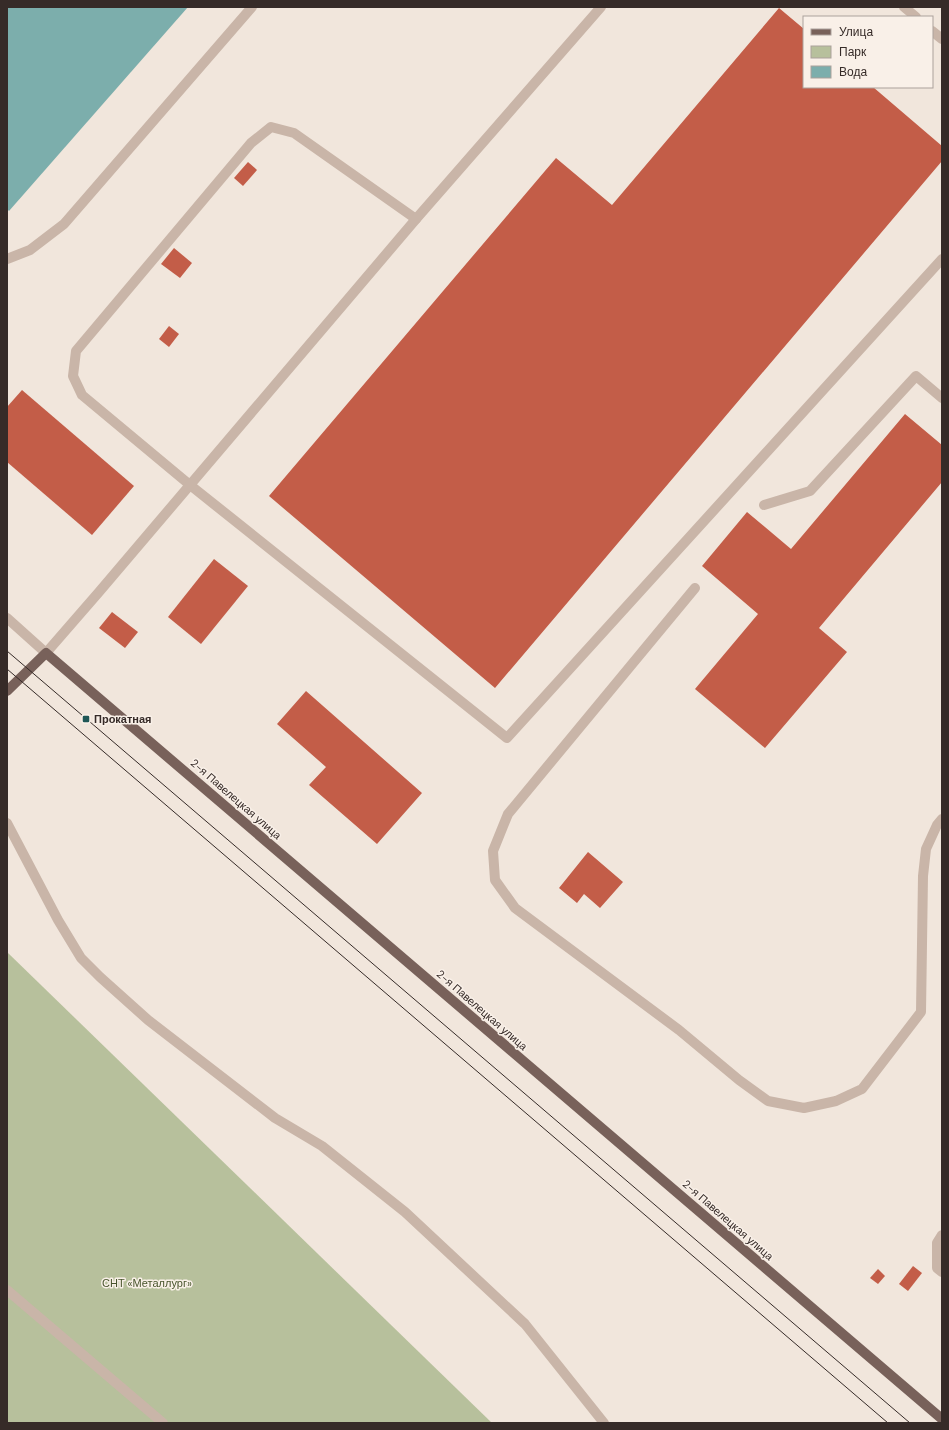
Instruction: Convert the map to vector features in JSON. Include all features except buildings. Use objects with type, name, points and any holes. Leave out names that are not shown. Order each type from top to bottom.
[{"type":"main road","points":[[7,692],[46,652]]},
{"type":"main road","name":"2-я Павелецкая улица","points":[[46,652],[942,1419]]},
{"type":"street","points":[[7,259],[30,250],[64,224],[252,7]]},
{"type":"street","points":[[46,652],[416,219],[601,7]]},
{"type":"street","points":[[904,7],[915,16]]},
{"type":"street","points":[[933,32],[942,39]]},
{"type":"street","points":[[416,219],[294,133],[271,127],[251,143],[76,351],[73,376],[82,395],[190,485],[507,738],[942,258]]},
{"type":"street","points":[[764,505],[810,491],[916,376],[942,398]]},
{"type":"street","points":[[695,588],[508,814],[493,852],[495,880],[515,908],[679,1030],[739,1080],[768,1101],[804,1108],[836,1101],[862,1089],[921,1012],[923,876],[925,856],[926,849],[937,825],[942,819]]},
{"type":"street","name":"2-я Павелецкая улица","points":[[7,618],[46,652]]},
{"type":"street","points":[[7,823],[58,920],[81,958],[148,1020],[275,1118],[322,1146],[405,1212],[525,1324],[604,1423]]},
{"type":"street","points":[[942,1235],[937,1243],[937,1268],[942,1272]]},
{"type":"street","points":[[7,1290],[163,1423]]},
{"type":"green space","name":"СНТ «Металлург»","points":[[7,952],[492,1423],[7,1423]]},
{"type":"water","points":[[7,7],[188,7],[9,211],[7,209]]},
{"type":"tram line","points":[[7,651],[910,1423]]},
{"type":"tram line","points":[[7,669],[888,1423]]},
{"type":"place","name":"Прокатная","points":[[86,719]]}]
